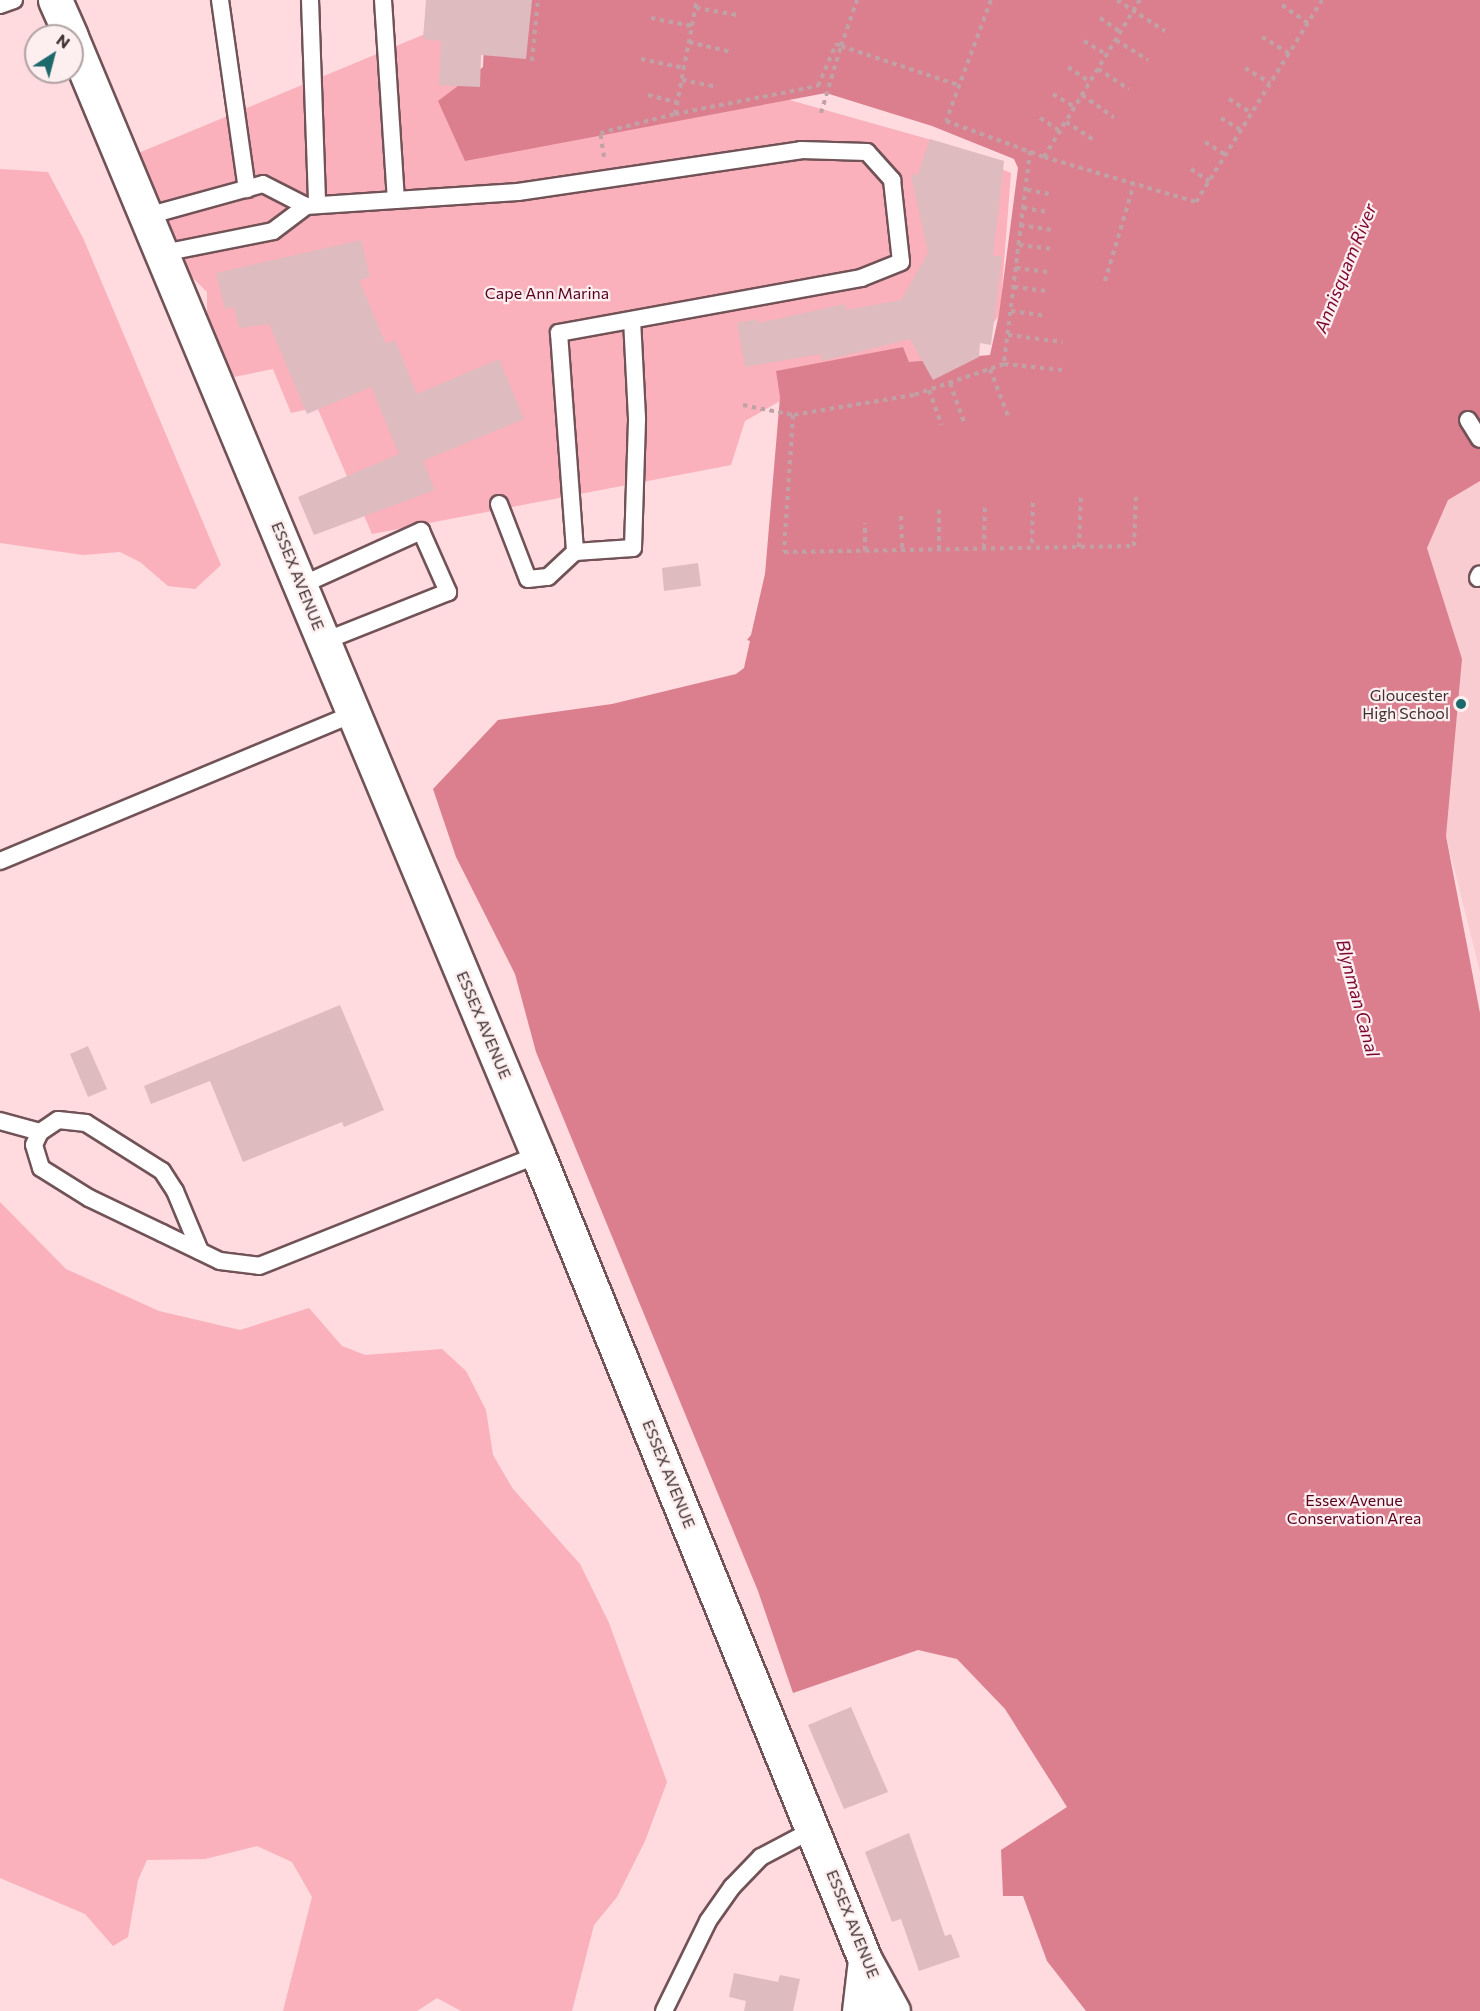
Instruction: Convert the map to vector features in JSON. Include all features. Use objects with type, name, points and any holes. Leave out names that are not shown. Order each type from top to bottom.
[{"type":"street","name":"ESSEX AVENUE","points":[[55,0],[65,24]]},
{"type":"street","name":"ESSEX AVENUE","points":[[84,68],[326,641],[814,1829],[865,1960],[893,2011]]},
{"type":"street","points":[[859,2011],[865,1960]]},
{"type":"lane","points":[[0,5],[14,0]]},
{"type":"lane","points":[[220,0],[247,189]]},
{"type":"lane","points":[[310,0],[312,206]]},
{"type":"lane","points":[[383,0],[396,200]]},
{"type":"lane","points":[[147,216],[263,184],[312,206],[535,189],[801,150],[867,152],[892,180],[901,262],[861,278],[559,333],[575,552]]},
{"type":"lane","points":[[163,253],[273,231],[312,206]]},
{"type":"lane","points":[[499,504],[528,579],[548,578],[575,552],[633,548],[637,418],[633,320]]},
{"type":"lane","points":[[1468,420],[1480,439]]},
{"type":"lane","points":[[302,585],[422,531],[448,592],[326,641]]},
{"type":"lane","points":[[0,861],[355,713]]},
{"type":"lane","points":[[200,1251],[176,1191],[162,1171],[86,1123],[58,1120],[40,1132],[34,1145],[41,1168],[89,1198],[220,1261],[259,1266],[538,1155]]},
{"type":"lane","points":[[0,1121],[40,1132]]},
{"type":"lane","points":[[664,2011],[708,1921],[732,1887],[761,1857],[814,1829]]},
{"type":"path","points":[[532,62],[538,0]]},
{"type":"path","points":[[675,114],[697,0]]},
{"type":"path","points":[[821,113],[857,0]]},
{"type":"path","points":[[991,0],[946,121],[1044,157],[1196,202],[1322,0]]},
{"type":"path","points":[[1118,0],[1165,31]]},
{"type":"path","points":[[1044,157],[1140,0]]},
{"type":"path","points":[[1282,5],[1308,23]]},
{"type":"path","points":[[696,8],[737,15]]},
{"type":"path","points":[[651,18],[692,26]]},
{"type":"path","points":[[1100,18],[1121,32]]},
{"type":"path","points":[[1262,37],[1289,53]]},
{"type":"path","points":[[1116,40],[1148,60]]},
{"type":"path","points":[[1084,41],[1107,55]]},
{"type":"path","points":[[689,42],[731,52]]},
{"type":"path","points":[[604,158],[600,133],[675,114],[818,86],[836,44],[958,85]]},
{"type":"path","points":[[641,59],[684,68]]},
{"type":"path","points":[[1068,67],[1090,82]]},
{"type":"path","points":[[1245,68],[1270,83]]},
{"type":"path","points":[[1098,69],[1130,88]]},
{"type":"path","points":[[682,80],[717,87]]},
{"type":"path","points":[[1053,94],[1075,107]]},
{"type":"path","points":[[648,95],[677,102]]},
{"type":"path","points":[[1082,95],[1114,117]]},
{"type":"path","points":[[1229,99],[1251,113]]},
{"type":"path","points":[[1040,118],[1060,131]]},
{"type":"path","points":[[1221,118],[1241,130]]},
{"type":"path","points":[[1066,122],[1094,140]]},
{"type":"path","points":[[1205,142],[1226,155]]},
{"type":"path","points":[[1004,364],[1030,151]]},
{"type":"path","points":[[1191,169],[1209,181]]},
{"type":"path","points":[[1105,282],[1134,184]]},
{"type":"path","points":[[1027,190],[1049,194]]},
{"type":"path","points":[[1023,208],[1047,212]]},
{"type":"path","points":[[1019,225],[1051,230]]},
{"type":"path","points":[[1019,245],[1050,249]]},
{"type":"path","points":[[1016,268],[1050,272]]},
{"type":"path","points":[[1014,287],[1047,291]]},
{"type":"path","points":[[1011,310],[1047,316]]},
{"type":"path","points":[[1008,335],[1063,342]]},
{"type":"path","points":[[743,405],[793,415],[929,390],[1004,364],[1062,370]]},
{"type":"path","points":[[990,369],[1008,416]]},
{"type":"path","points":[[950,382],[964,422]]},
{"type":"path","points":[[929,390],[942,425]]},
{"type":"path","points":[[793,415],[783,552],[1134,546],[1136,497]]},
{"type":"path","points":[[1079,547],[1081,496]]},
{"type":"path","points":[[1032,543],[1033,501]]},
{"type":"path","points":[[984,548],[985,504]]},
{"type":"path","points":[[939,510],[939,549]]},
{"type":"path","points":[[901,516],[902,550]]},
{"type":"path","points":[[865,524],[865,551]]},
{"type":"shaded area","name":"Gloucester High School","points":[[1480,477],[1480,972],[1442,820],[1414,548],[1441,490]]},
{"type":"green space","name":"Cape Ann Marina","points":[[478,12],[462,76],[694,73],[928,139],[1011,173],[1000,314],[942,392],[817,380],[745,421],[731,465],[372,534],[317,407],[291,413],[273,369],[219,380],[207,346],[207,292],[153,238],[124,159]]},
{"type":"green space","points":[[0,169],[48,172],[83,238],[221,565],[195,589],[168,586],[140,562],[120,552],[83,555],[0,543]]},
{"type":"green space","points":[[0,1202],[66,1269],[159,1311],[240,1330],[309,1308],[342,1346],[365,1355],[442,1349],[466,1371],[486,1410],[493,1455],[513,1489],[580,1564],[609,1623],[667,1782],[645,1841],[617,1897],[594,1925],[572,2011],[461,2011],[437,1998],[417,2011],[283,2011],[312,1897],[292,1862],[257,1846],[205,1859],[147,1860],[138,1880],[128,1937],[113,1946],[85,1914],[0,1878]]},
{"type":"water","points":[[486,0],[1480,0],[1480,481],[1448,500],[1427,548],[1462,659],[1446,836],[1480,1013],[1480,2011],[1086,2011],[1047,1961],[1023,1896],[1003,1896],[1001,1850],[1067,1807],[1005,1709],[957,1659],[918,1650],[793,1693],[758,1591],[536,1052],[515,974],[456,857],[433,789],[498,720],[612,704],[736,674],[744,668],[750,641],[747,640],[751,635],[765,574],[780,397],[776,371],[903,347],[909,362],[990,355],[999,314],[1018,168],[1014,159],[932,126],[826,93],[465,161],[438,101],[483,67]]},
{"type":"building","points":[[426,0],[532,0],[526,59],[481,55],[480,87],[439,85],[441,41],[423,39]]},
{"type":"building","points":[[930,139],[1004,161],[993,256],[1002,256],[991,345],[980,343],[979,357],[933,380],[910,339],[822,361],[821,354],[745,367],[737,323],[757,319],[758,323],[845,304],[846,310],[901,300],[928,253],[911,175],[918,174]]},
{"type":"building","points":[[361,240],[370,277],[359,280],[386,344],[395,340],[417,394],[499,359],[524,419],[423,461],[435,490],[314,535],[298,497],[399,454],[371,387],[307,414],[269,324],[239,328],[234,307],[225,309],[216,273]]},
{"type":"building","points":[[698,563],[701,586],[664,591],[662,568]]},
{"type":"building","points":[[340,1005],[384,1110],[344,1127],[342,1122],[243,1162],[210,1081],[151,1104],[144,1086]]},
{"type":"building","points":[[88,1046],[107,1089],[88,1097],[70,1054]]},
{"type":"building","points":[[851,1707],[888,1792],[844,1809],[808,1725]]},
{"type":"building","points":[[909,1833],[945,1936],[951,1934],[960,1957],[919,1971],[901,1919],[892,1922],[865,1852]]},
{"type":"building","points":[[734,1973],[778,1982],[780,1975],[800,1979],[793,2011],[744,2011],[746,2001],[729,1997]]},
{"type":"place","name":"Gloucester High School","points":[[1461,704]]},
{"type":"water label","name":"Annisquam River","points":[[1345,268]]},
{"type":"water label","name":"Blynman Canal","points":[[1358,998]]},
{"type":"park label","name":"Essex Avenue Conservation Area","points":[[1354,1509]]}]
